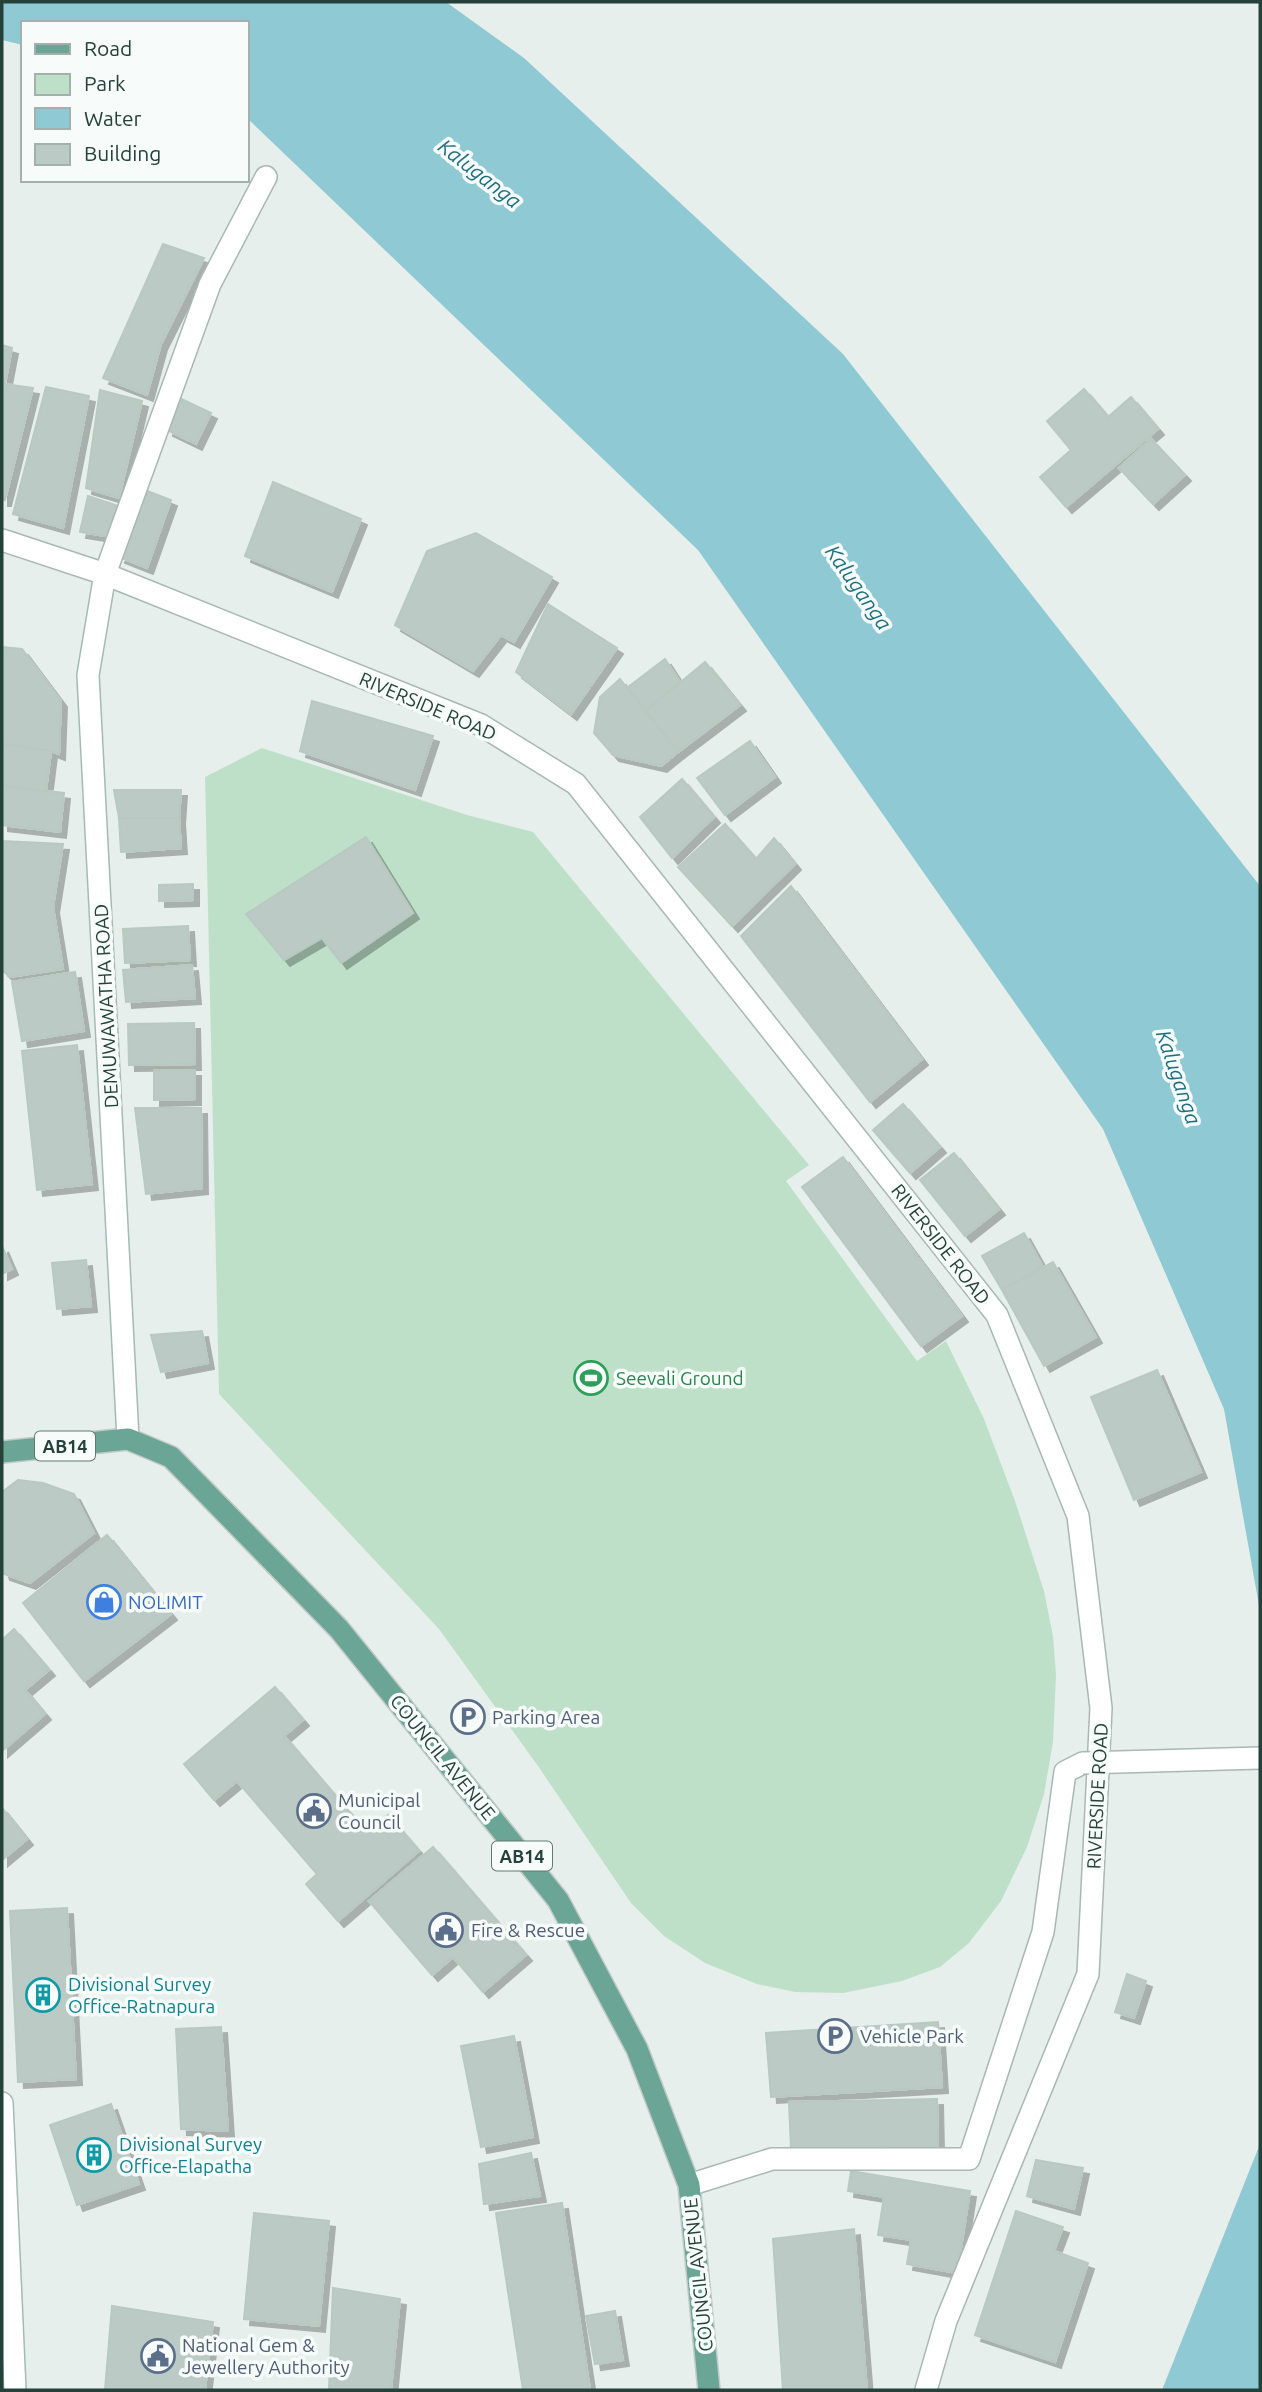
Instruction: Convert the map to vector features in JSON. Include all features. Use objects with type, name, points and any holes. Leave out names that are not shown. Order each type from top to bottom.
[{"type":"main road","name":"AB14","points":[[2,1452],[128,1439]]},
{"type":"main road","name":"COUNCIL AVENUE","points":[[128,1439],[171,1457],[339,1629],[558,1900],[637,2049],[689,2185],[709,2390]]},
{"type":"street","name":"DEMUWAWATHA ROAD","points":[[128,1439],[88,675],[105,574],[210,284],[265,177]]},
{"type":"street","name":"RIVERSIDE ROAD","points":[[2,540],[105,574],[481,725],[576,784],[998,1315],[1078,1516],[1101,1708],[1088,1974],[946,2321],[926,2390]]},
{"type":"street","points":[[689,2185],[772,2159],[970,2159],[1043,1932],[1065,1772],[1083,1763],[1260,1758]]},
{"type":"street","points":[[2,2103],[15,2390]]},
{"type":"green space","name":"Seevali Ground","points":[[262,748],[467,815],[533,832],[809,1165],[786,1181],[917,1361],[946,1341],[984,1419],[1015,1501],[1044,1591],[1053,1636],[1056,1675],[1053,1742],[1044,1794],[1027,1847],[1001,1901],[969,1943],[940,1967],[902,1981],[843,1993],[795,1992],[757,1984],[705,1963],[664,1936],[631,1903],[538,1766],[439,1629],[219,1394],[205,777]]},
{"type":"water","name":"Kaluganga","points":[[2,2],[446,2],[524,58],[843,354],[1260,886],[1260,1611],[1224,1409],[1103,1129],[698,550],[248,119],[248,21],[21,21],[21,45],[2,40]]},
{"type":"water","points":[[1260,2144],[1260,2390],[1162,2390]]},
{"type":"building","points":[[163,244],[204,258],[161,344],[147,395],[103,378]]},
{"type":"building","points":[[2,345],[12,348],[5,384],[33,388],[5,500],[2,500]]},
{"type":"building","points":[[46,387],[89,396],[63,528],[13,514]]},
{"type":"building","points":[[1084,389],[1108,417],[1131,397],[1158,429],[1066,507],[1040,477],[1071,450],[1047,421]]},
{"type":"building","points":[[100,390],[142,401],[119,498],[86,488]]},
{"type":"building","points":[[175,396],[211,413],[196,444],[167,430]]},
{"type":"building","points":[[1151,439],[1185,475],[1153,504],[1119,468]]},
{"type":"building","points":[[273,482],[361,519],[332,592],[245,556]]},
{"type":"building","points":[[142,489],[171,500],[147,568],[119,557]]},
{"type":"building","points":[[88,496],[118,506],[112,537],[80,532]]},
{"type":"building","points":[[476,533],[552,577],[514,642],[501,635],[473,671],[395,625],[427,551]]},
{"type":"building","points":[[548,604],[617,648],[571,714],[516,672]]},
{"type":"building","points":[[2,647],[22,649],[61,701],[59,754],[2,744]]},
{"type":"building","points":[[665,659],[680,682],[646,711],[627,688]]},
{"type":"building","points":[[705,662],[740,705],[678,752],[646,711]]},
{"type":"building","points":[[620,679],[678,752],[661,766],[613,755],[594,733],[600,697]]},
{"type":"building","points":[[312,701],[433,736],[415,790],[300,751]]},
{"type":"building","points":[[750,741],[775,777],[725,815],[697,778]]},
{"type":"building","points":[[2,744],[51,751],[46,791],[2,786]]},
{"type":"building","points":[[682,779],[714,817],[672,858],[640,817]]},
{"type":"building","points":[[2,786],[64,793],[60,832],[2,825]]},
{"type":"building","points":[[114,790],[181,790],[179,818],[119,818]]},
{"type":"building","points":[[119,818],[179,818],[181,848],[121,852]]},
{"type":"building","points":[[725,824],[756,859],[774,838],[795,864],[732,926],[678,867]]},
{"type":"building","points":[[366,837],[413,913],[341,963],[322,938],[284,960],[246,914]]},
{"type":"building","points":[[2,841],[63,844],[53,907],[63,969],[10,977],[2,970]]},
{"type":"building","points":[[193,884],[193,900],[159,901],[159,885]]},
{"type":"building","points":[[791,886],[922,1059],[870,1102],[741,936]]},
{"type":"building","points":[[188,926],[190,960],[125,963],[123,929]]},
{"type":"building","points":[[192,965],[195,998],[126,1002],[123,970]]},
{"type":"building","points":[[75,972],[84,1031],[22,1041],[12,982]]},
{"type":"building","points":[[194,1023],[195,1064],[129,1065],[128,1024]]},
{"type":"building","points":[[77,1045],[92,1184],[37,1190],[22,1051]]},
{"type":"building","points":[[154,1070],[195,1070],[195,1099],[154,1100]]},
{"type":"building","points":[[903,1104],[940,1147],[910,1173],[873,1130]]},
{"type":"building","points":[[135,1108],[201,1108],[202,1188],[146,1194]]},
{"type":"building","points":[[954,1153],[999,1209],[965,1236],[920,1180]]},
{"type":"building","points":[[843,1157],[962,1316],[921,1346],[802,1187]]},
{"type":"building","points":[[1024,1233],[1043,1267],[1002,1290],[982,1256]]},
{"type":"building","points":[[2,1246],[12,1269],[2,1274]]},
{"type":"building","points":[[86,1260],[91,1306],[57,1309],[52,1263]]},
{"type":"building","points":[[1053,1262],[1096,1337],[1044,1366],[1002,1290]]},
{"type":"building","points":[[202,1331],[208,1363],[161,1372],[151,1335]]},
{"type":"building","points":[[1157,1370],[1201,1472],[1134,1500],[1091,1397]]},
{"type":"building","points":[[18,1480],[43,1483],[74,1494],[94,1533],[30,1583],[4,1574],[2,1568],[2,1492]]},
{"type":"building","points":[[107,1535],[171,1614],[84,1681],[23,1603]]},
{"type":"building","points":[[14,1629],[49,1670],[25,1690],[45,1714],[2,1751],[2,1640]]},
{"type":"building","points":[[275,1687],[303,1720],[284,1736],[367,1833],[388,1815],[419,1851],[338,1921],[306,1884],[317,1874],[237,1781],[214,1800],[184,1764]]},
{"type":"building","points":[[2,1808],[27,1839],[2,1860]]},
{"type":"building","points":[[433,1847],[526,1955],[483,1992],[453,1957],[432,1975],[369,1901]]},
{"type":"building","name":"Divisional Survey Office-Ratnapura","points":[[67,1908],[76,2079],[18,2082],[10,1911]]},
{"type":"building","points":[[1127,1974],[1146,1981],[1134,2018],[1115,2012]]},
{"type":"building","points":[[938,2022],[942,2087],[771,2097],[766,2033]]},
{"type":"building","points":[[221,2027],[228,2131],[181,2129],[176,2029]]},
{"type":"building","points":[[514,2036],[533,2137],[481,2147],[461,2046]]},
{"type":"building","points":[[937,2099],[938,2146],[791,2149],[789,2102]]},
{"type":"building","name":"Divisional Survey Office-Elapatha","points":[[111,2104],[139,2184],[77,2205],[50,2125]]},
{"type":"building","points":[[531,2153],[540,2196],[484,2204],[479,2164]]},
{"type":"building","points":[[1036,2160],[1083,2168],[1074,2209],[1027,2196]]},
{"type":"building","points":[[851,2171],[970,2191],[957,2273],[907,2264],[911,2240],[878,2235],[884,2197],[848,2191]]},
{"type":"building","points":[[562,2203],[590,2390],[523,2390],[496,2213]]},
{"type":"building","points":[[1016,2211],[1063,2227],[1054,2251],[1088,2263],[1055,2362],[975,2335]]},
{"type":"building","points":[[254,2213],[329,2221],[319,2326],[244,2319]]},
{"type":"building","points":[[854,2229],[867,2390],[783,2390],[773,2239]]},
{"type":"building","points":[[333,2288],[400,2299],[391,2390],[329,2390]]},
{"type":"building","name":"National Gem & Jewellery Authority","points":[[112,2306],[213,2322],[205,2390],[105,2390]]},
{"type":"building","points":[[615,2311],[623,2360],[595,2364],[586,2316]]},
{"type":"place","name":"Seevali Ground","points":[[591,1378]]},
{"type":"place","name":"NOLIMIT","points":[[104,1602]]},
{"type":"place","name":"Parking Area","points":[[468,1717]]},
{"type":"place","name":"Municipal Council","points":[[314,1811]]},
{"type":"place","name":"Fire & Rescue","points":[[446,1930]]},
{"type":"place","name":"Divisional Survey Office-Ratnapura","points":[[43,1995]]},
{"type":"place","name":"Vehicle Park","points":[[835,2036]]},
{"type":"place","name":"Divisional Survey Office-Elapatha","points":[[94,2155]]},
{"type":"place","name":"National Gem & Jewellery Authority","points":[[158,2356]]}]
